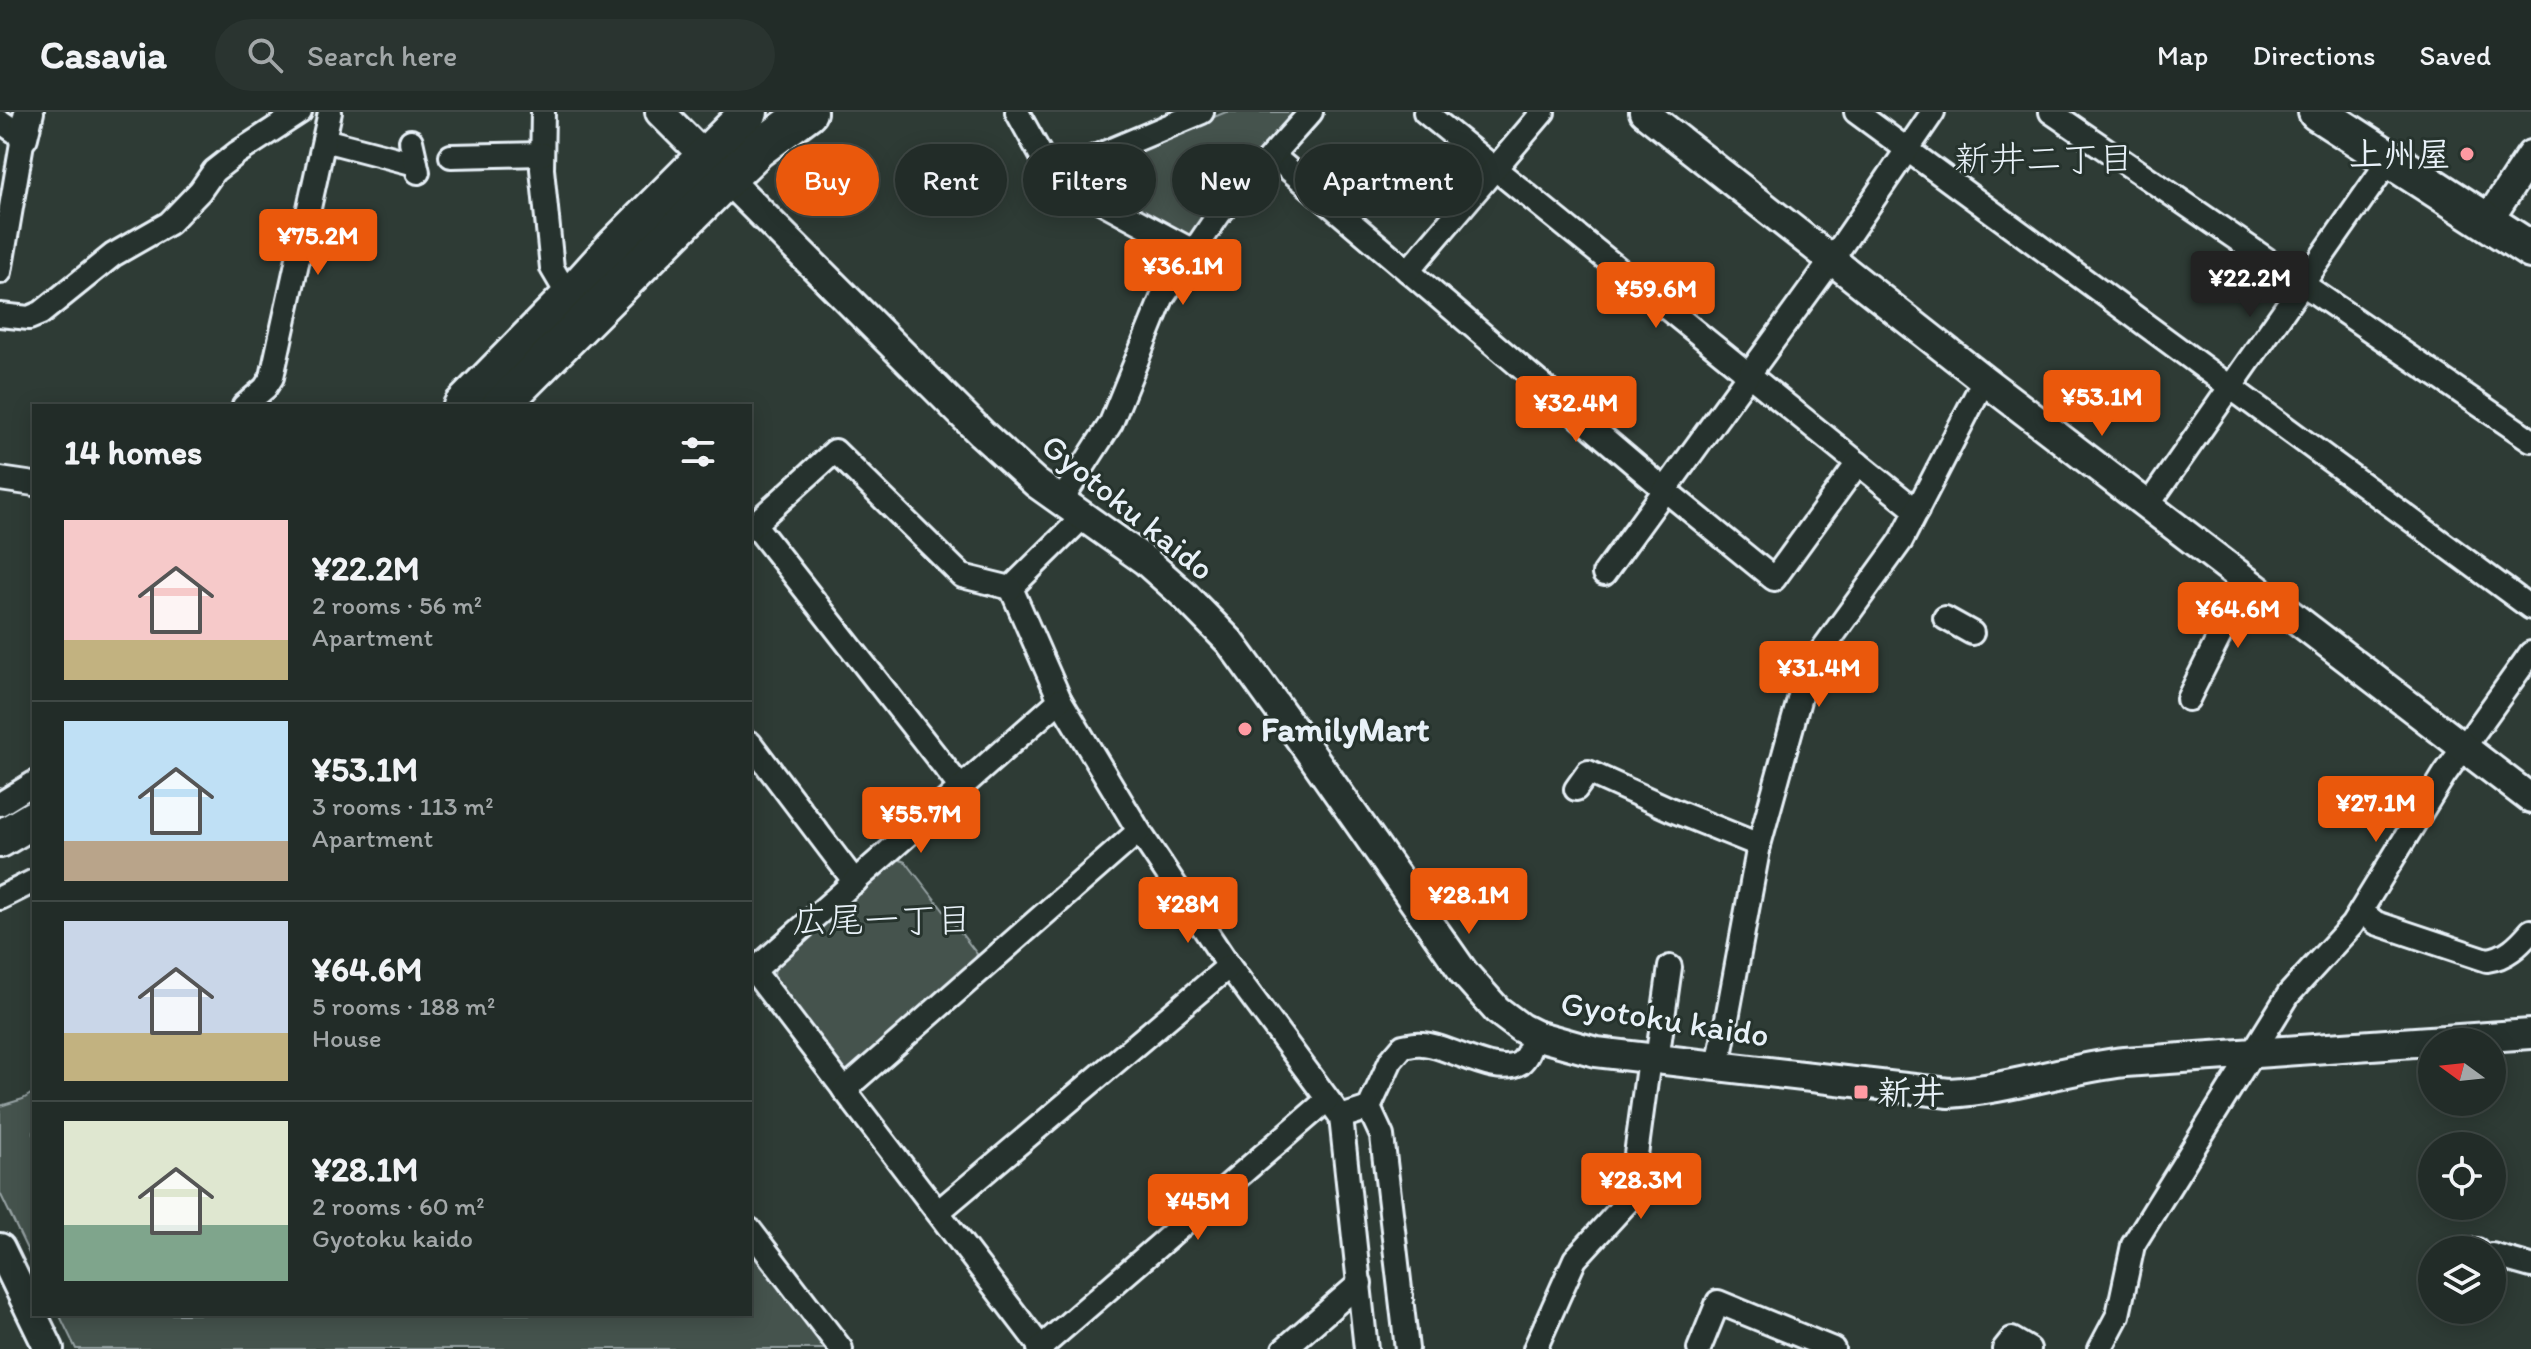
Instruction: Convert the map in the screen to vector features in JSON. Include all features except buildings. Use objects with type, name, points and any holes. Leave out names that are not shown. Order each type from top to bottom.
[{"type":"main road","points":[[502,404],[715,167],[749,112]]},
{"type":"main road","points":[[464,404],[615,246],[715,167],[758,149],[808,112]]},
{"type":"main road","points":[[2317,112],[2531,250]]},
{"type":"main road","points":[[0,839],[32,820]]},
{"type":"main road","points":[[0,866],[32,849]]},
{"type":"street","points":[[0,315],[29,318],[41,313],[113,255],[169,223],[200,191],[214,171],[300,112]]},
{"type":"street","points":[[246,404],[265,388],[272,377],[330,112]]},
{"type":"street","points":[[543,112],[542,154],[552,268],[569,297]]},
{"type":"street","name":"Gyotoku kaido","points":[[660,112],[981,433],[1036,483],[1146,561],[1230,642],[1464,973],[1497,1010],[1535,1035],[1596,1052],[1653,1060],[1949,1093],[1994,1088],[2101,1065],[2531,1034]]},
{"type":"street","points":[[1017,112],[1035,144]]},
{"type":"street","points":[[1126,144],[1202,112]]},
{"type":"street","points":[[1279,147],[1311,112]]},
{"type":"street","points":[[1425,112],[1917,511]]},
{"type":"street","points":[[1408,271],[1543,112]]},
{"type":"street","points":[[1644,112],[1984,380],[2531,799]]},
{"type":"street","points":[[1856,112],[2531,608]]},
{"type":"street","points":[[1604,574],[1831,261],[1933,112]]},
{"type":"street","points":[[2051,112],[2531,440]]},
{"type":"street","points":[[0,121],[26,125],[0,272]]},
{"type":"street","points":[[324,140],[417,168],[411,141]]},
{"type":"street","points":[[451,156],[542,154]]},
{"type":"street","points":[[2487,222],[2531,155]]},
{"type":"street","points":[[2148,505],[2390,159]]},
{"type":"street","points":[[1279,161],[1774,579],[1858,463]]},
{"type":"street","points":[[1128,216],[1193,251]]},
{"type":"street","points":[[1011,588],[1072,509],[1162,298],[1218,216]]},
{"type":"street","points":[[1718,1067],[1759,845],[1807,671],[1901,541],[1984,380]]},
{"type":"street","points":[[961,788],[752,526],[835,451],[962,576],[1011,588]]},
{"type":"street","points":[[0,479],[32,484]]},
{"type":"street","points":[[2188,699],[2247,581]]},
{"type":"street","points":[[1011,588],[1060,700],[1139,831],[1229,966],[1334,1109],[1360,1283],[1366,1349]]},
{"type":"street","points":[[1945,618],[1972,633]]},
{"type":"street","points":[[2100,1349],[2118,1315],[2133,1245],[2289,994],[2361,911],[2464,746],[2531,653]]},
{"type":"street","points":[[752,969],[1060,700]]},
{"type":"street","points":[[752,746],[855,882]]},
{"type":"street","points":[[1576,789],[1588,772],[1759,845]]},
{"type":"street","points":[[0,804],[32,784]]},
{"type":"street","points":[[844,1090],[1139,831]]},
{"type":"street","points":[[0,898],[32,882]]},
{"type":"street","points":[[2361,911],[2376,923],[2487,960],[2498,959],[2520,944],[2531,931]]},
{"type":"street","points":[[938,1212],[1229,966]]},
{"type":"street","points":[[1535,1349],[1575,1259],[1630,1199],[1670,967]]},
{"type":"street","points":[[752,971],[1041,1349],[1334,1109],[1369,1108]]},
{"type":"street","points":[[1407,1349],[1382,1136],[1369,1108],[1391,1060],[1403,1046],[1423,1044],[1507,1067],[1524,1059],[1535,1035]]},
{"type":"street","points":[[752,1233],[841,1349]]},
{"type":"street","points":[[0,1248],[32,1314]]},
{"type":"street","points":[[2506,1259],[2531,1266]]},
{"type":"street","points":[[1284,1349],[1360,1283]]},
{"type":"street","points":[[1699,1349],[1718,1302],[1833,1349]]},
{"type":"street","points":[[33,1316],[49,1349]]},
{"type":"street","points":[[2004,1349],[2012,1339],[2029,1349]]},
{"type":"shaded area","points":[[1226,112],[1298,112],[1271,144],[1172,144],[1172,216],[1209,216],[1194,234],[1183,234],[1149,216],[1156,216],[1156,144],[1150,144]]},
{"type":"shaded area","points":[[897,859],[906,862],[977,954],[974,964],[852,1071],[843,1069],[774,976],[775,967]]},
{"type":"shaded area","points":[[32,1093],[32,1260],[0,1193],[0,1106]]},
{"type":"shaded area","points":[[752,1249],[827,1349],[76,1349],[60,1316],[752,1316]]},
{"type":"place","name":"上州屋","points":[[2467,154]]},
{"type":"place","name":"FamilyMart","points":[[1245,729]]},
{"type":"place","name":"新井","points":[[1861,1092]]},
{"type":"district","name":"新井二丁目","points":[[2044,158]]},
{"type":"district","name":"広尾一丁目","points":[[882,919]]}]
